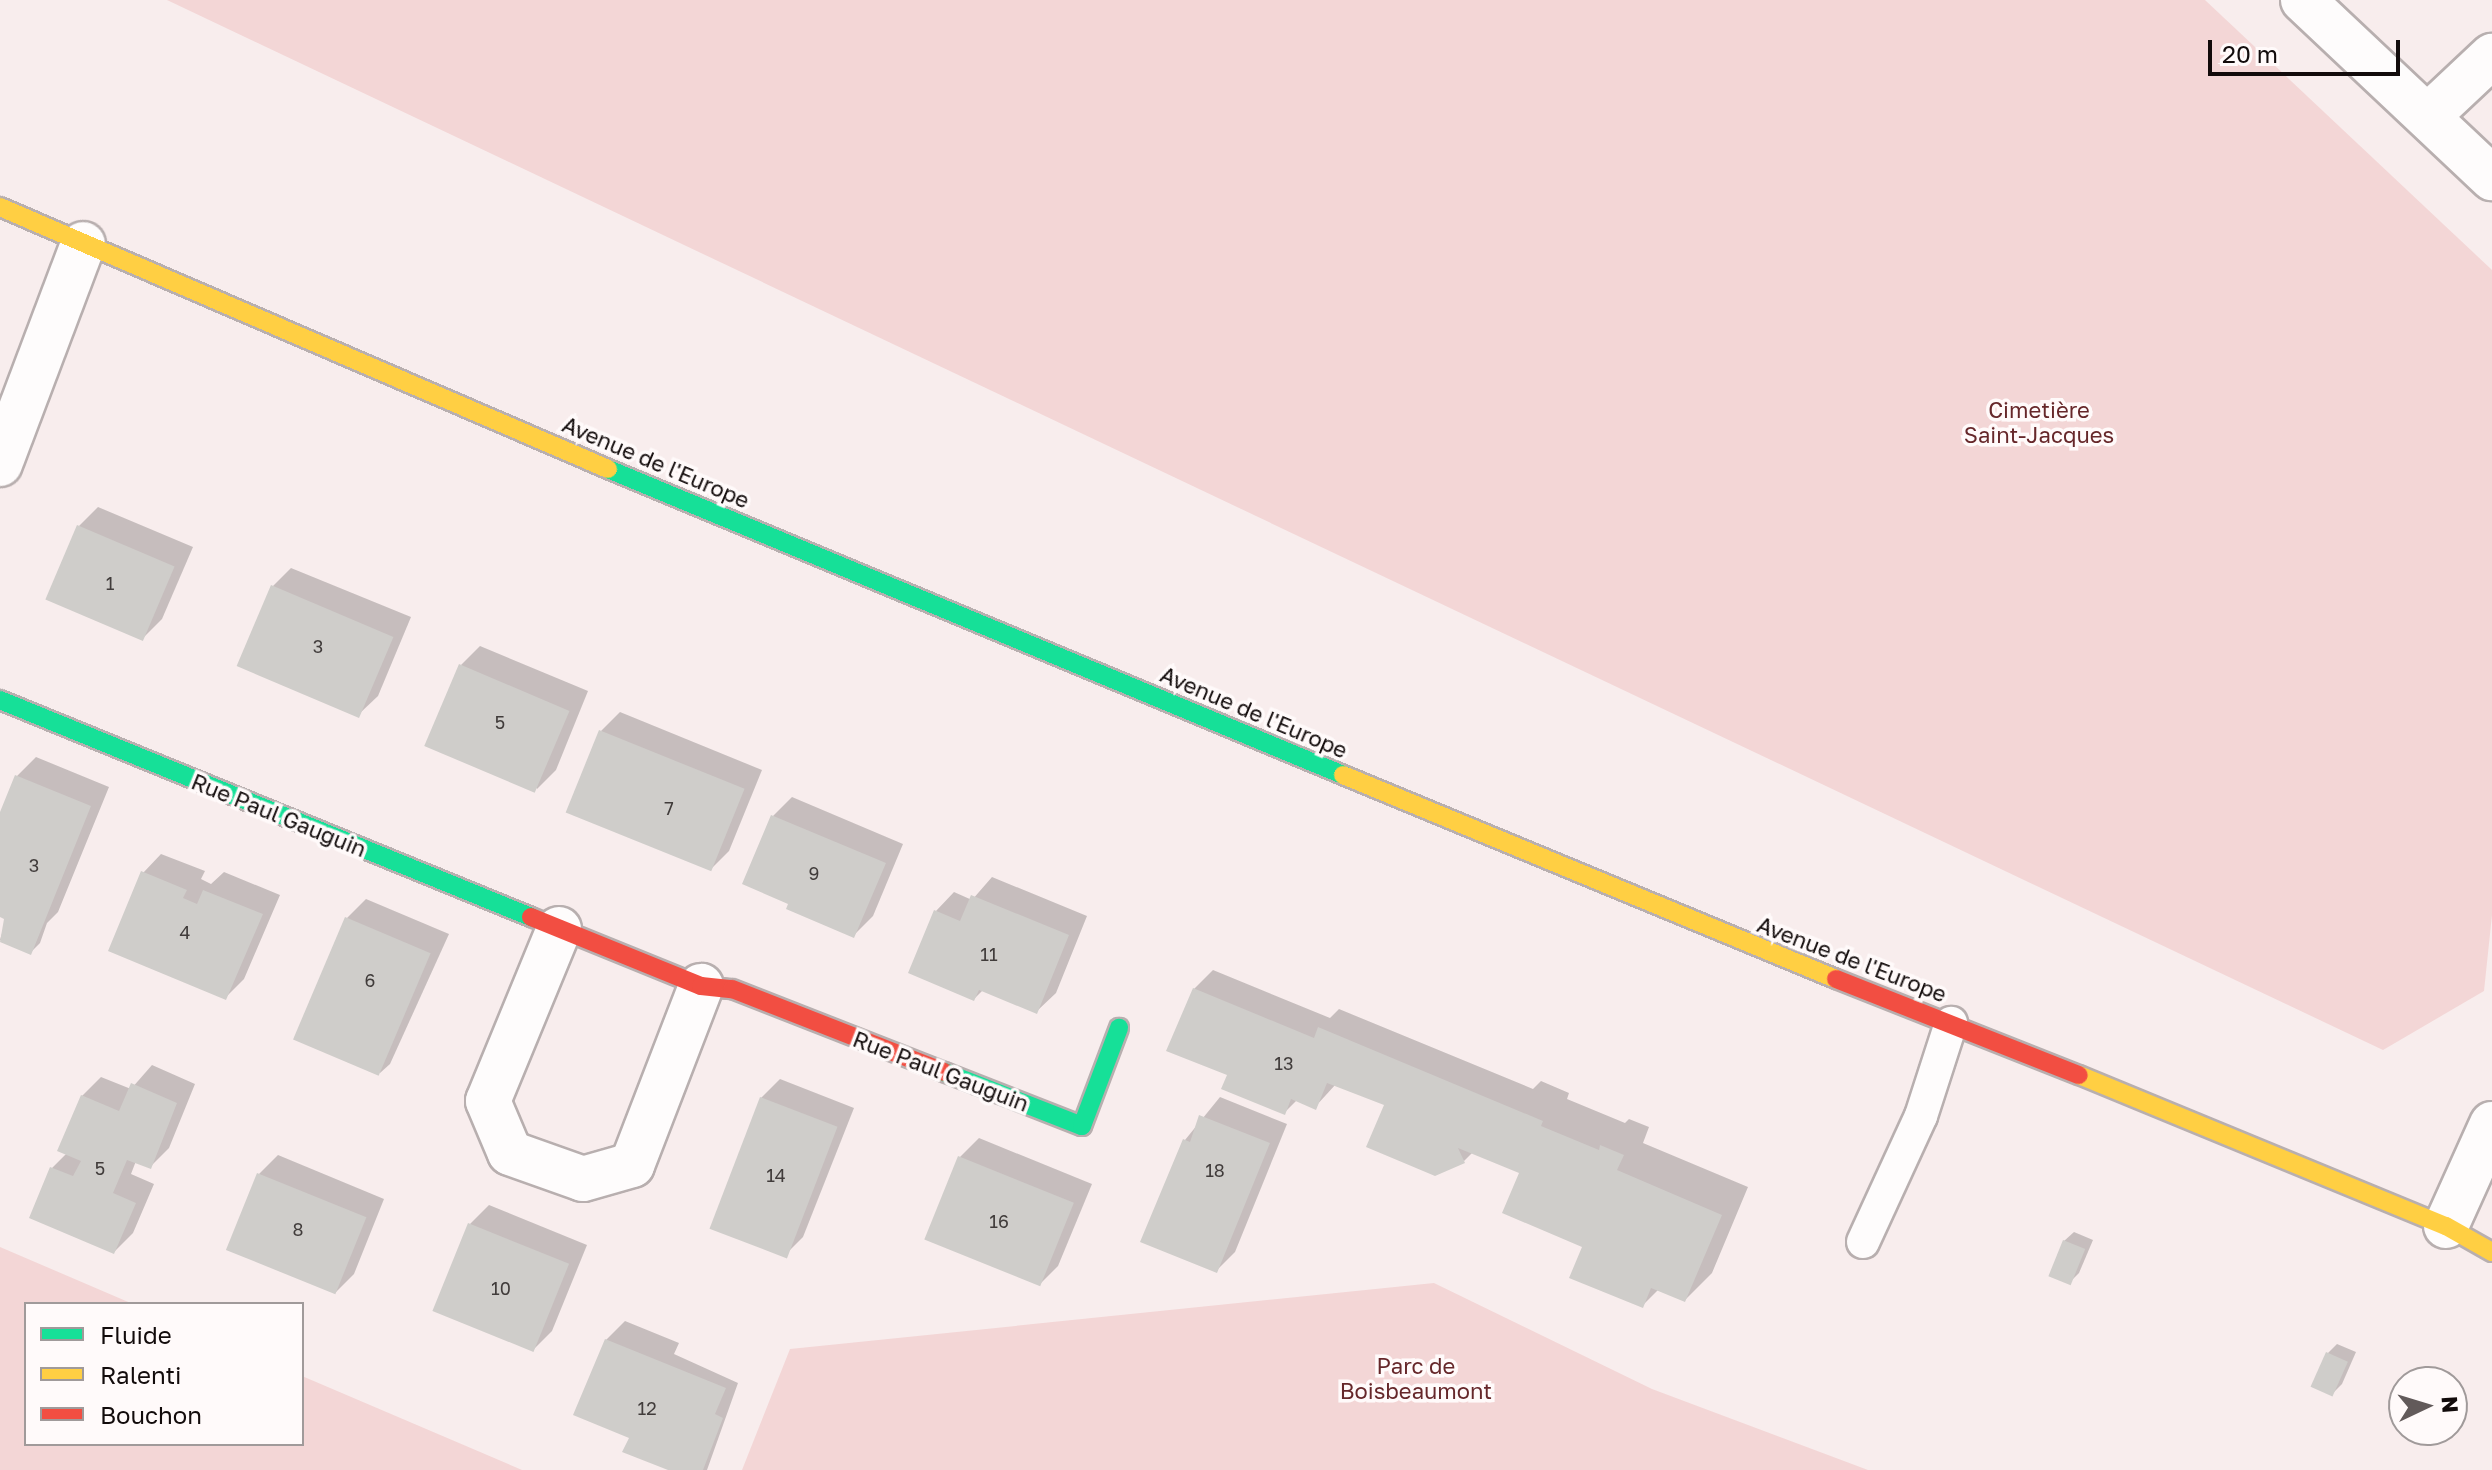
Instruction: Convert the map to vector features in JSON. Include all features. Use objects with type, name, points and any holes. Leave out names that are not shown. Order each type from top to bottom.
[{"type":"main road","name":"Avenue de l'Europe","points":[[0,207],[403,383],[1589,878],[2446,1226],[2492,1252]]},
{"type":"main road","name":"Rue Paul Gauguin","points":[[0,700],[701,986],[732,989],[1082,1126],[1119,1028]]},
{"type":"street","points":[[2303,0],[2492,178]]},
{"type":"street","points":[[2428,116],[2492,56]]},
{"type":"street","points":[[0,464],[83,244]]},
{"type":"street","points":[[559,929],[488,1101],[510,1153],[583,1179],[632,1165],[701,986]]},
{"type":"street","points":[[2446,1226],[2492,1124]]},
{"type":"lane","points":[[1863,1242],[1921,1116],[1951,1023]]},
{"type":"green space","name":"Cimetière Saint-Jacques","points":[[167,0],[2205,0],[2492,270],[2492,915],[2484,991],[2383,1050]]},
{"type":"green space","points":[[0,1247],[128,1302],[24,1302],[24,1446],[304,1446],[304,1377],[522,1470],[0,1470]]},
{"type":"green space","name":"Parc de Boisbeaumont","points":[[1434,1283],[1652,1389],[1868,1470],[742,1470],[790,1349]]},
{"type":"building","points":[[77,525],[175,566],[143,641],[45,600]]},
{"type":"building","points":[[271,585],[393,637],[359,718],[237,666]]},
{"type":"building","points":[[459,664],[569,711],[535,793],[424,746]]},
{"type":"building","points":[[599,730],[745,789],[711,871],[566,813]]},
{"type":"building","points":[[15,775],[91,806],[31,955],[0,942],[4,919],[0,917],[0,812]]},
{"type":"building","points":[[771,815],[886,863],[854,938],[786,909],[788,904],[742,884]]},
{"type":"building","points":[[141,871],[187,890],[183,898],[197,904],[203,890],[263,914],[226,1000],[108,951]]},
{"type":"building","points":[[971,895],[1069,935],[1037,1014],[979,990],[974,1001],[908,973],[934,910],[960,921]]},
{"type":"building","points":[[345,917],[431,953],[379,1076],[293,1039]]},
{"type":"building","points":[[1193,988],[1314,1038],[1318,1027],[1543,1121],[1541,1126],[1599,1150],[1600,1145],[1624,1155],[1617,1170],[1722,1215],[1685,1302],[1651,1288],[1643,1308],[1569,1278],[1582,1247],[1502,1213],[1519,1173],[1458,1148],[1465,1163],[1435,1176],[1366,1147],[1384,1105],[1327,1083],[1316,1110],[1291,1099],[1285,1115],[1221,1089],[1227,1075],[1166,1051]]},
{"type":"building","points":[[131,1083],[177,1103],[151,1169],[127,1160],[113,1193],[136,1203],[114,1254],[29,1218],[50,1167],[73,1176],[81,1161],[57,1151],[81,1095],[119,1111]]},
{"type":"building","points":[[760,1097],[837,1127],[787,1258],[709,1229]]},
{"type":"building","points":[[1199,1115],[1270,1143],[1217,1273],[1140,1242],[1183,1139],[1190,1142]]},
{"type":"building","points":[[958,1156],[1074,1203],[1040,1286],[924,1239]]},
{"type":"building","points":[[257,1173],[366,1217],[335,1294],[226,1250]]},
{"type":"building","points":[[468,1223],[569,1264],[533,1352],[432,1311]]},
{"type":"building","points":[[2063,1240],[2085,1249],[2071,1285],[2048,1276]]},
{"type":"building","points":[[605,1339],[726,1388],[715,1414],[723,1418],[703,1470],[668,1470],[622,1452],[629,1438],[573,1415]]},
{"type":"building","points":[[2326,1352],[2348,1362],[2332,1396],[2311,1387]]},
{"type":"traffic: fast","points":[[608,469],[1343,775]]},
{"type":"traffic: fast","points":[[0,700],[531,917]]},
{"type":"traffic: fast","points":[[944,1072],[1082,1126],[1119,1028]]},
{"type":"traffic: slow","points":[[0,207],[608,469]]},
{"type":"traffic: slow","points":[[1343,775],[1836,979]]},
{"type":"traffic: slow","points":[[2079,1075],[2446,1226],[2492,1252]]},
{"type":"traffic: jam","points":[[531,917],[701,986],[732,989],[944,1072]]},
{"type":"traffic: jam","points":[[1836,979],[2079,1075]]}]
